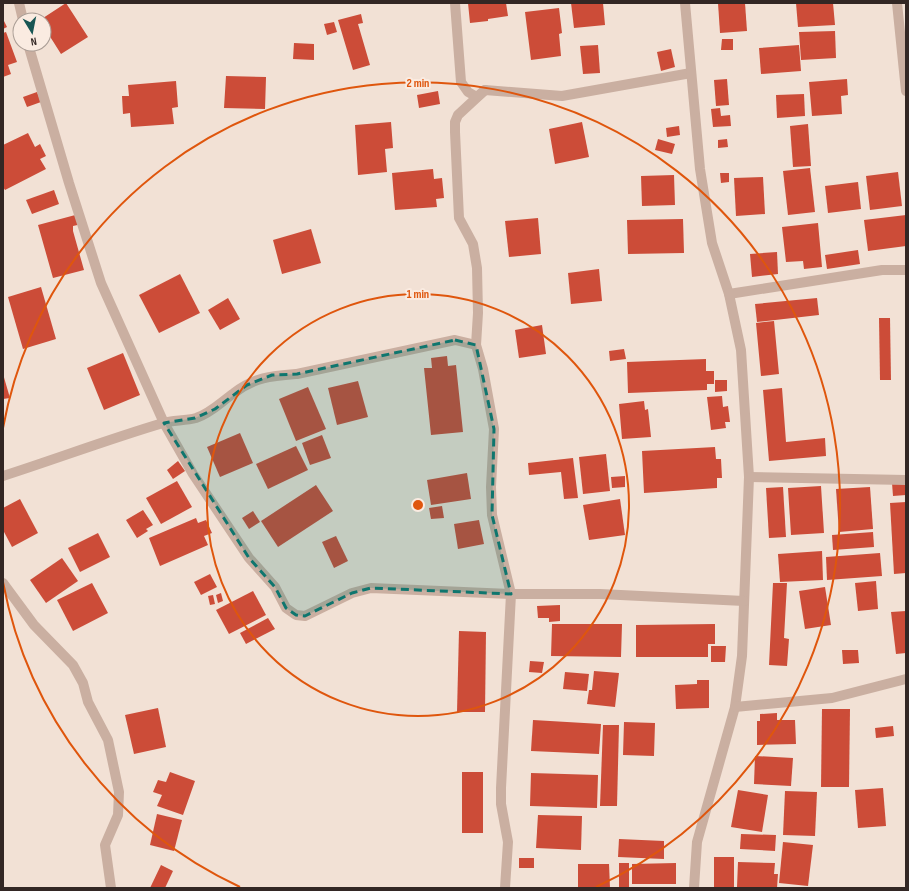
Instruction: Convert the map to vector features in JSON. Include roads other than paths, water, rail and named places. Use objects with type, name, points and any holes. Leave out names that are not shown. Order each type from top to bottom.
[{"type":"street","points":[[455,3],[461,82],[468,92],[477,97],[485,90],[562,96],[691,72]]},
{"type":"street","points":[[684,3],[700,169],[712,243],[729,294],[741,350],[749,478],[742,656],[736,707],[697,842],[694,888]]},
{"type":"street","points":[[897,3],[906,91]]},
{"type":"street","points":[[30,52],[66,176],[100,283],[164,423],[193,474],[249,558],[275,588],[286,608],[296,614],[305,616],[352,592],[371,588],[511,594],[600,594],[744,601]]},
{"type":"street","points":[[485,90],[458,115],[455,122],[454,132],[459,218],[473,244],[477,268],[478,314],[476,345],[483,370],[494,429],[491,487],[492,515],[511,594],[501,788],[501,804],[508,842],[505,888]]},
{"type":"street","points":[[729,294],[882,270],[906,270]]},
{"type":"street","points":[[3,476],[164,423],[195,418],[215,409],[241,388],[272,375],[297,374],[455,340],[476,345]]},
{"type":"street","points":[[749,478],[906,480]]},
{"type":"street","points":[[3,584],[34,625],[73,665],[83,684],[88,702],[108,740],[119,792],[118,815],[105,845],[111,888]]},
{"type":"street","points":[[736,707],[832,698],[906,679]]}]
